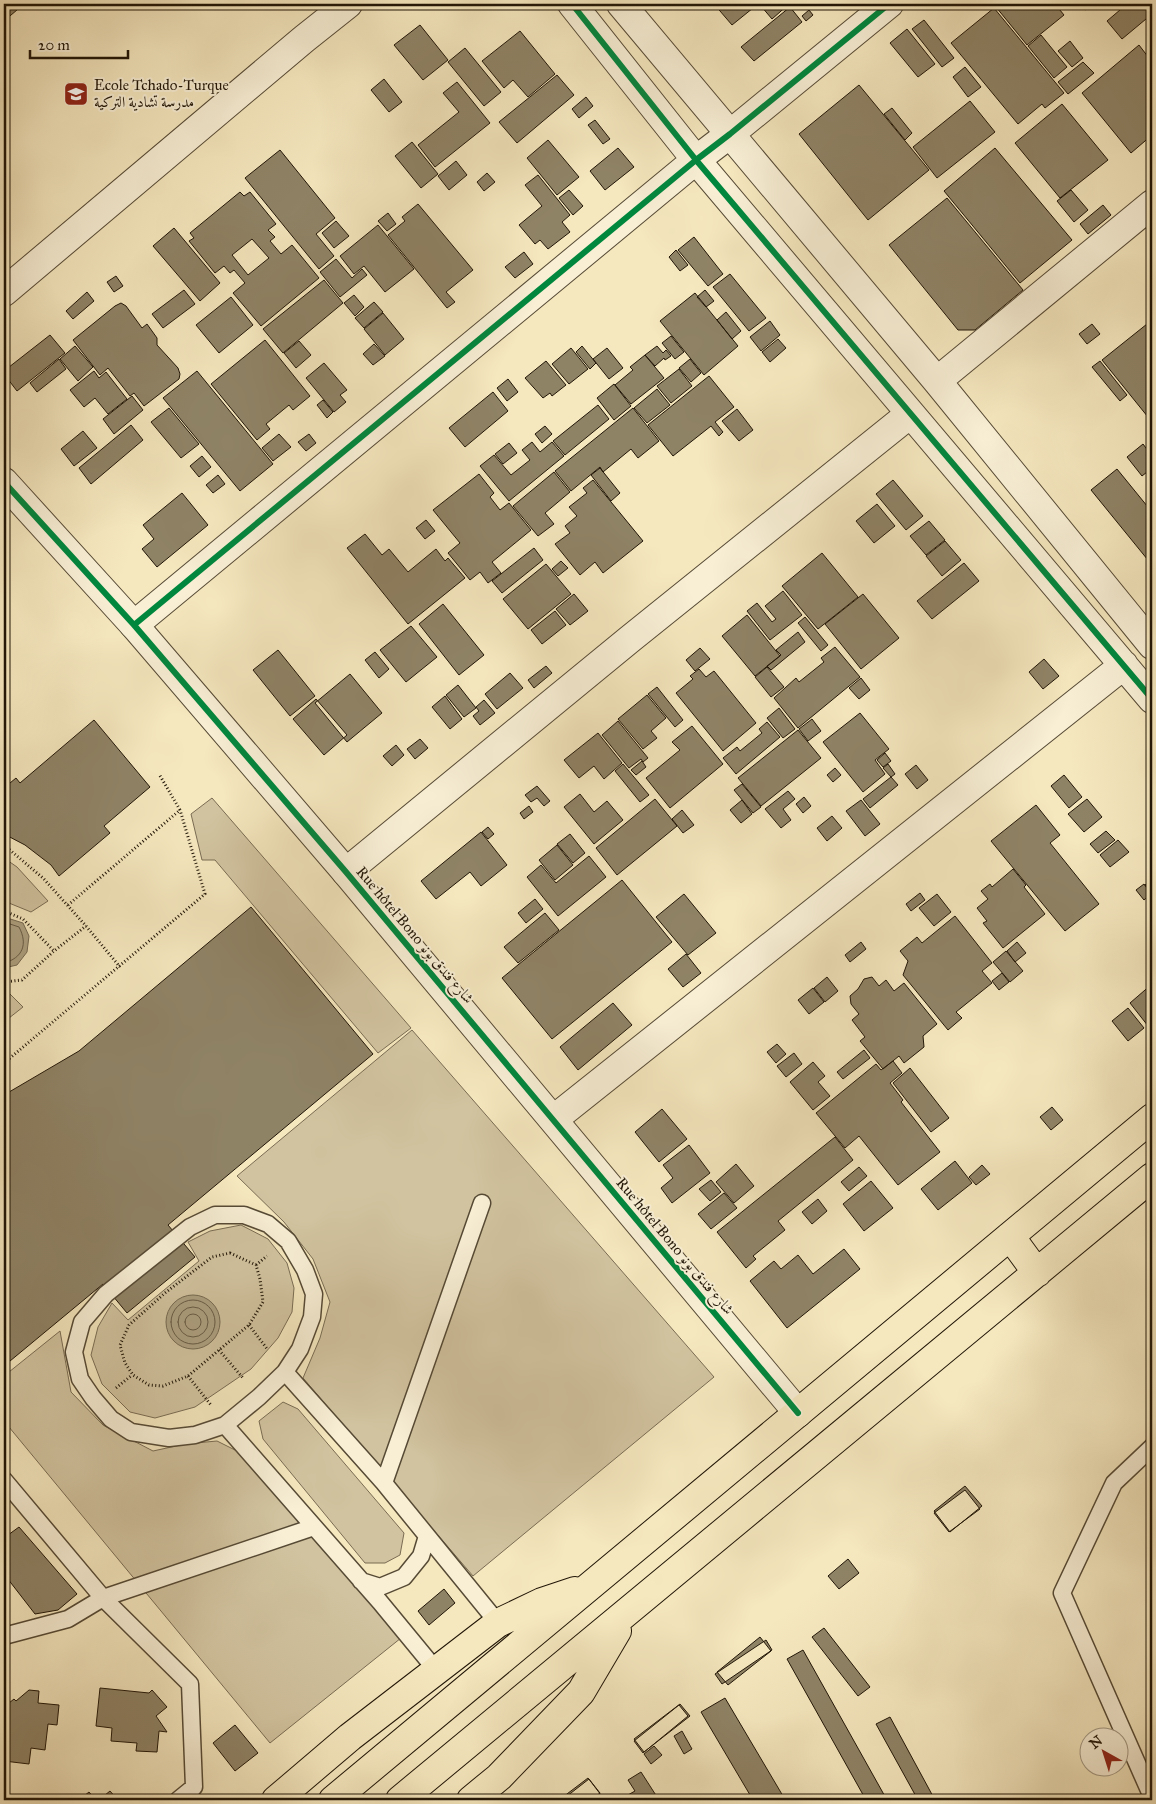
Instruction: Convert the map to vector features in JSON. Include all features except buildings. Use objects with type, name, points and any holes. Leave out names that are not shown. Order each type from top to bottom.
[{"type":"main road","points":[[333,1800],[1152,1118]]},
{"type":"main road","points":[[405,1796],[627,1614],[1152,1177]]},
{"type":"main road","points":[[1010,1236],[1037,1274]]},
{"type":"main road","points":[[276,1800],[350,1737],[498,1623],[542,1602],[588,1587]]},
{"type":"main road","points":[[471,1800],[499,1777],[581,1692],[627,1614]]},
{"type":"street","points":[[4,292],[348,4]]},
{"type":"street","points":[[572,4],[696,160],[1152,700]]},
{"type":"street","points":[[620,4],[1150,637]]},
{"type":"street","points":[[134,625],[696,160],[889,4]]},
{"type":"street","points":[[937,381],[1152,204]]},
{"type":"street","points":[[346,872],[910,414]]},
{"type":"street","name":"Rue hôtel Bono شارع فندق بونو","points":[[4,482],[134,625],[346,872],[798,1412]]},
{"type":"street","points":[[554,1119],[1124,665]]},
{"type":"lane","points":[[384,1483],[482,1203]]},
{"type":"lane","points":[[215,1215],[244,1215],[268,1224],[288,1240],[305,1270],[314,1294],[312,1317],[300,1349],[285,1372],[259,1397],[225,1425],[194,1435],[169,1438],[131,1432],[111,1419],[80,1379],[74,1352],[82,1322],[106,1294],[190,1227],[215,1215]]},
{"type":"lane","points":[[285,1372],[384,1483],[498,1623]]},
{"type":"lane","points":[[225,1425],[436,1670]]},
{"type":"lane","points":[[1152,1447],[1114,1483],[1062,1593],[1152,1797]]},
{"type":"lane","points":[[4,1480],[103,1598],[190,1684],[194,1786],[178,1800]]},
{"type":"lane","points":[[4,1636],[68,1619],[103,1598],[314,1527]]},
{"type":"lane","points":[[361,1581],[380,1587],[404,1577],[421,1556],[427,1536]]},
{"type":"path","points":[[4,1063],[120,967],[204,894],[180,810],[159,774]]},
{"type":"path","points":[[68,905],[180,810]]},
{"type":"path","points":[[4,845],[43,878],[120,967]]},
{"type":"path","points":[[4,911],[23,919],[54,951]]},
{"type":"path","points":[[4,982],[22,980],[54,951],[86,926]]},
{"type":"path","points":[[230,1253],[256,1265],[263,1302],[249,1325],[219,1350],[188,1376],[163,1386],[149,1385],[132,1375],[125,1362],[120,1345],[129,1325],[166,1293],[212,1257],[230,1253]]},
{"type":"path","points":[[249,1325],[285,1372]]},
{"type":"path","points":[[219,1350],[259,1397]]},
{"type":"path","points":[[188,1376],[225,1425]]},
{"type":"shaded area","points":[[212,798],[411,1028],[378,1053],[215,860],[202,860],[191,814]]},
{"type":"shaded area","points":[[4,858],[17,867],[48,901],[31,912],[4,901]]},
{"type":"shaded area","points":[[4,988],[23,1007],[4,1022]]},
{"type":"shaded area","points":[[412,1030],[714,1377],[473,1576],[303,1378],[320,1338],[330,1302],[313,1259],[284,1222],[237,1176]]},
{"type":"shaded area","points":[[241,1225],[268,1239],[287,1263],[294,1288],[292,1312],[278,1338],[251,1369],[195,1407],[155,1418],[130,1412],[102,1384],[91,1355],[98,1327],[112,1303],[128,1320],[199,1261],[188,1242],[210,1231]]},
{"type":"shaded area","points":[[60,1331],[71,1392],[103,1425],[153,1451],[185,1444],[217,1441],[239,1452],[401,1638],[270,1743],[4,1421],[4,1376]]},
{"type":"shaded area","points":[[283,1402],[298,1409],[404,1533],[400,1555],[385,1563],[365,1563],[263,1439],[259,1421]]},
{"type":"water","points":[[4,917],[23,923],[29,936],[27,952],[17,965],[4,968]]},
{"type":"water","points":[[193,1295],[203,1297],[212,1303],[218,1312],[220,1322],[218,1332],[212,1341],[203,1347],[193,1349],[183,1347],[174,1341],[168,1332],[166,1322],[168,1312],[174,1303],[183,1297]]},
{"type":"cycle path","points":[[572,4],[696,160],[1152,699]]},
{"type":"cycle path","points":[[134,625],[696,160],[889,4]]},
{"type":"cycle path","points":[[4,482],[134,625],[346,872],[798,1413]]},
{"type":"place","name":"Ecole Tchado-Turque مدرسة تشادية التركية","points":[[76,94]]}]
